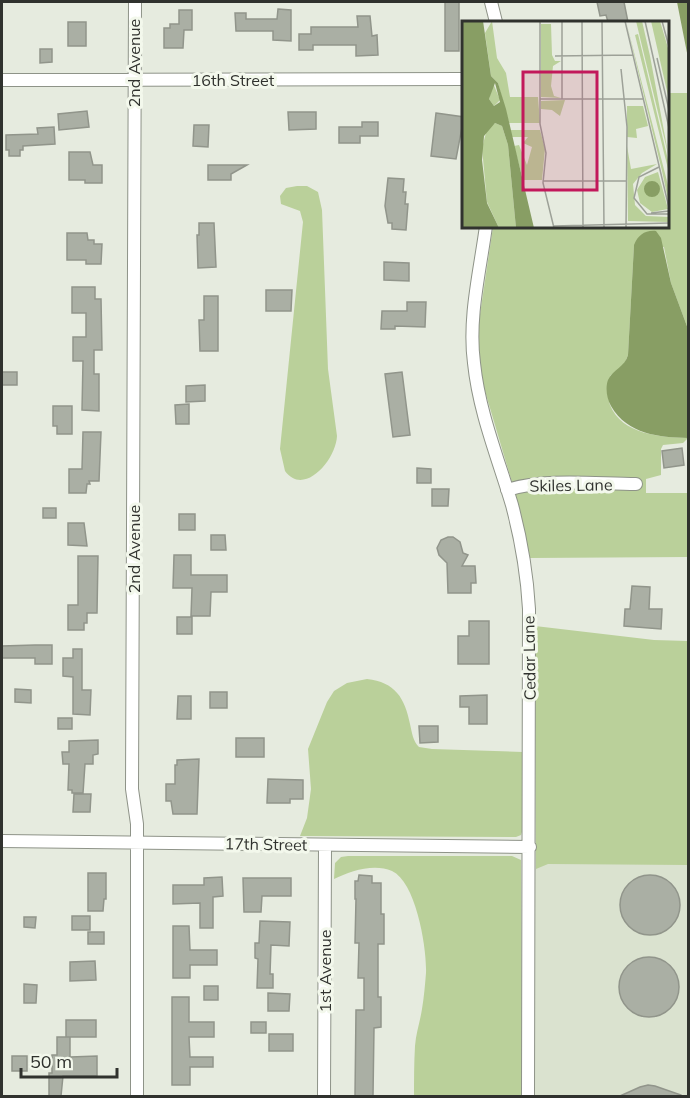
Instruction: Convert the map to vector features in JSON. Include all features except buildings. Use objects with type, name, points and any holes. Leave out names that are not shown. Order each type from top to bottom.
[{"type":"street","name":"2nd Avenue","points":[[135,2],[132,789],[137,819],[137,1096]]},
{"type":"street","points":[[490,2],[496,21]]},
{"type":"street","name":"16th Street","points":[[2,80],[462,79]]},
{"type":"street","name":"Cedar Lane","points":[[486,228],[473,322],[473,354],[481,402],[522,550],[528,599],[530,847],[528,1096]]},
{"type":"street","name":"Skiles Lane","points":[[507,490],[538,485],[636,484]]},
{"type":"street","name":"17th Street","points":[[2,841],[530,847]]},
{"type":"street","name":"1st Avenue","points":[[324,1096],[325,845]]},
{"type":"shaded area","points":[[677,2],[688,2],[688,58]]},
{"type":"shaded area","points":[[669,93],[688,93],[688,329],[671,283],[664,247],[634,245],[628,355],[624,365],[610,376],[609,398],[610,405],[623,423],[655,435],[688,438],[683,443],[663,445],[661,475],[646,479],[646,493],[688,493],[688,557],[530,558],[516,496],[482,381],[479,321],[493,228],[669,228]]},
{"type":"shaded area","points":[[307,186],[318,192],[322,210],[328,369],[337,436],[331,455],[325,464],[310,478],[301,480],[293,478],[285,471],[280,449],[303,222],[300,211],[281,204],[280,196],[286,188]]},
{"type":"shaded area","points":[[656,231],[661,238],[671,283],[688,329],[688,438],[666,437],[635,429],[618,416],[607,393],[608,380],[628,355],[634,245],[642,234]]},
{"type":"shaded area","points":[[535,626],[654,640],[688,641],[688,865],[548,864],[536,869]]},
{"type":"shaded area","points":[[688,657],[688,1096],[535,1096],[535,658]]},
{"type":"shaded area","points":[[367,679],[392,688],[402,699],[413,737],[419,747],[523,752],[523,829],[521,835],[516,837],[300,836],[307,818],[311,789],[308,749],[327,702],[334,691],[347,683]]},
{"type":"shaded area","points":[[512,856],[521,860],[522,1096],[414,1096],[415,1046],[423,1004],[426,962],[414,902],[408,888],[392,871],[370,868],[347,873],[334,879],[335,863],[341,857]]}]
